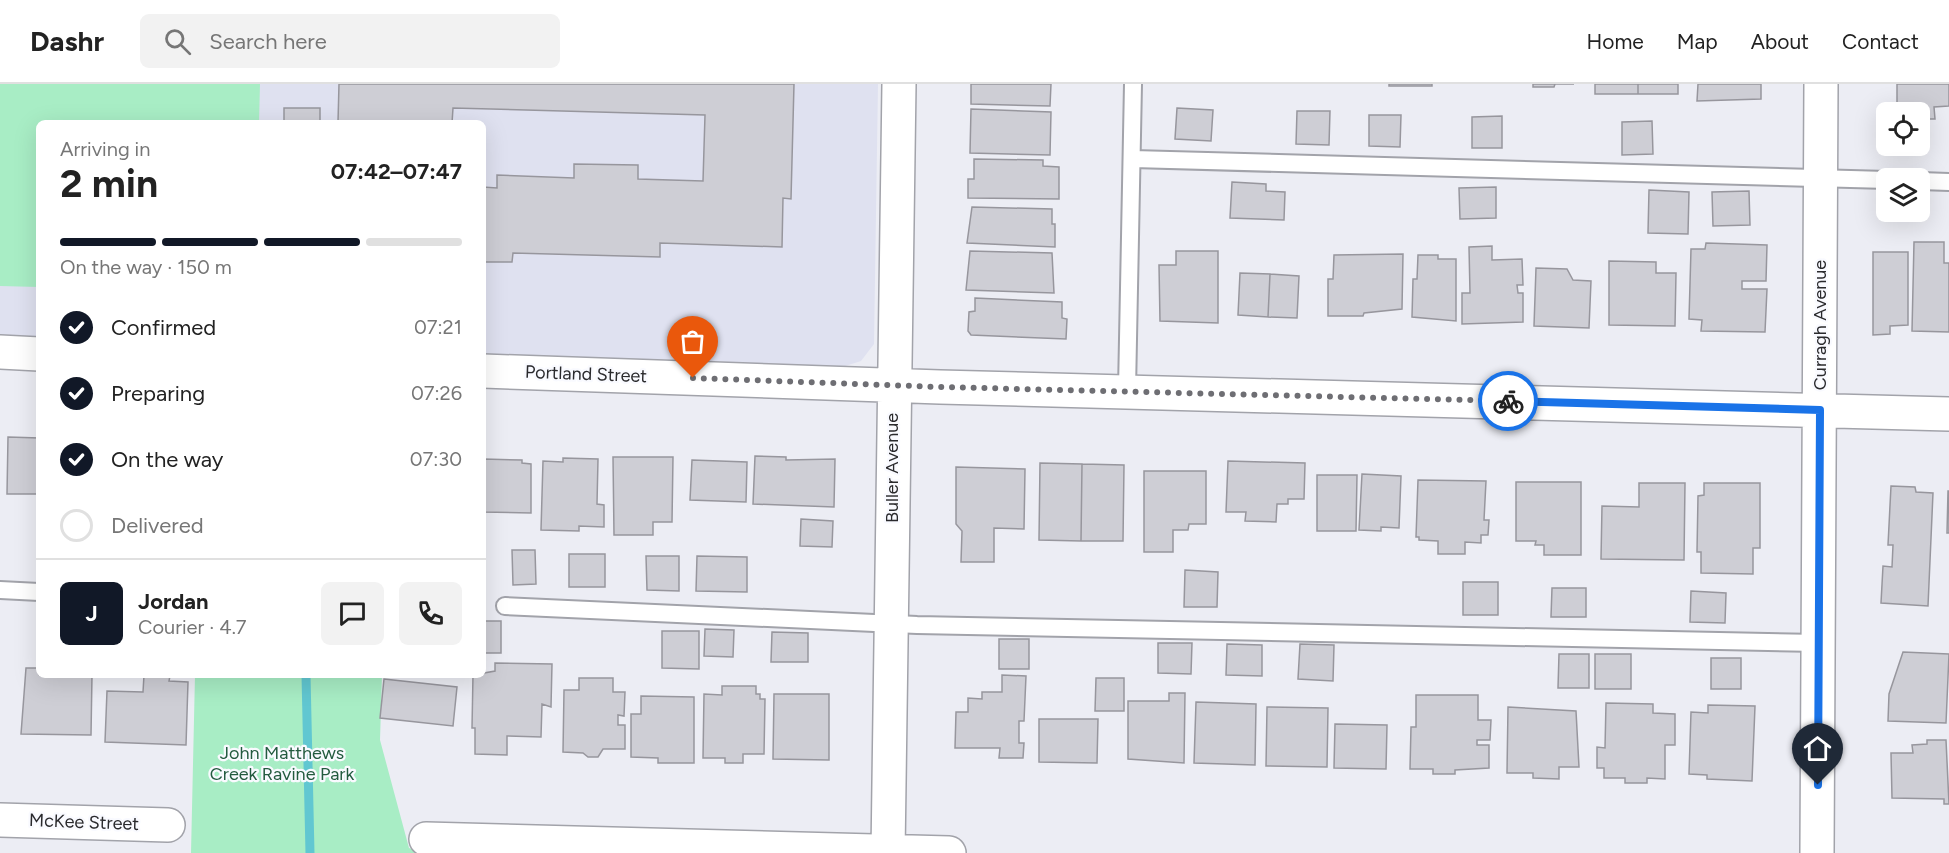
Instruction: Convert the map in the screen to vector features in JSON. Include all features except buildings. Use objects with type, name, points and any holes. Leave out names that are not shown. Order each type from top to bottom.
[{"type":"street","name":"Buller Avenue","points":[[888,852],[899,84]]},
{"type":"street","name":"Curragh Avenue","points":[[1817,853],[1821,84]]},
{"type":"street","points":[[0,352],[36,354]]},
{"type":"street","name":"Portland Street","points":[[486,371],[893,385],[1949,414]]},
{"type":"street","name":"McKee Street","points":[[0,820],[168,825]]},
{"type":"street","points":[[428,846],[949,853]]},
{"type":"lane","points":[[1127,390],[1133,84]]},
{"type":"lane","points":[[1133,159],[1876,180]]},
{"type":"lane","points":[[1930,181],[1949,182]]},
{"type":"lane","points":[[0,590],[36,592]]},
{"type":"lane","points":[[505,606],[891,624],[1819,643]]},
{"type":"shaded area","points":[[0,84],[878,84],[874,344],[861,361],[842,367],[486,355],[486,120],[36,120],[36,338],[0,336]]},
{"type":"green space","points":[[0,84],[260,84],[259,120],[36,120],[36,287],[0,286]]},
{"type":"green space","name":"John Matthews Creek Ravine Park","points":[[195,678],[382,678],[380,740],[409,848],[421,853],[191,853]]},
{"type":"waterway","points":[[306,678],[310,853]]},
{"type":"way so far","points":[[693,378],[940,387],[1508,401]]},
{"type":"route","points":[[1508,401],[1820,410],[1818,785]]}]
